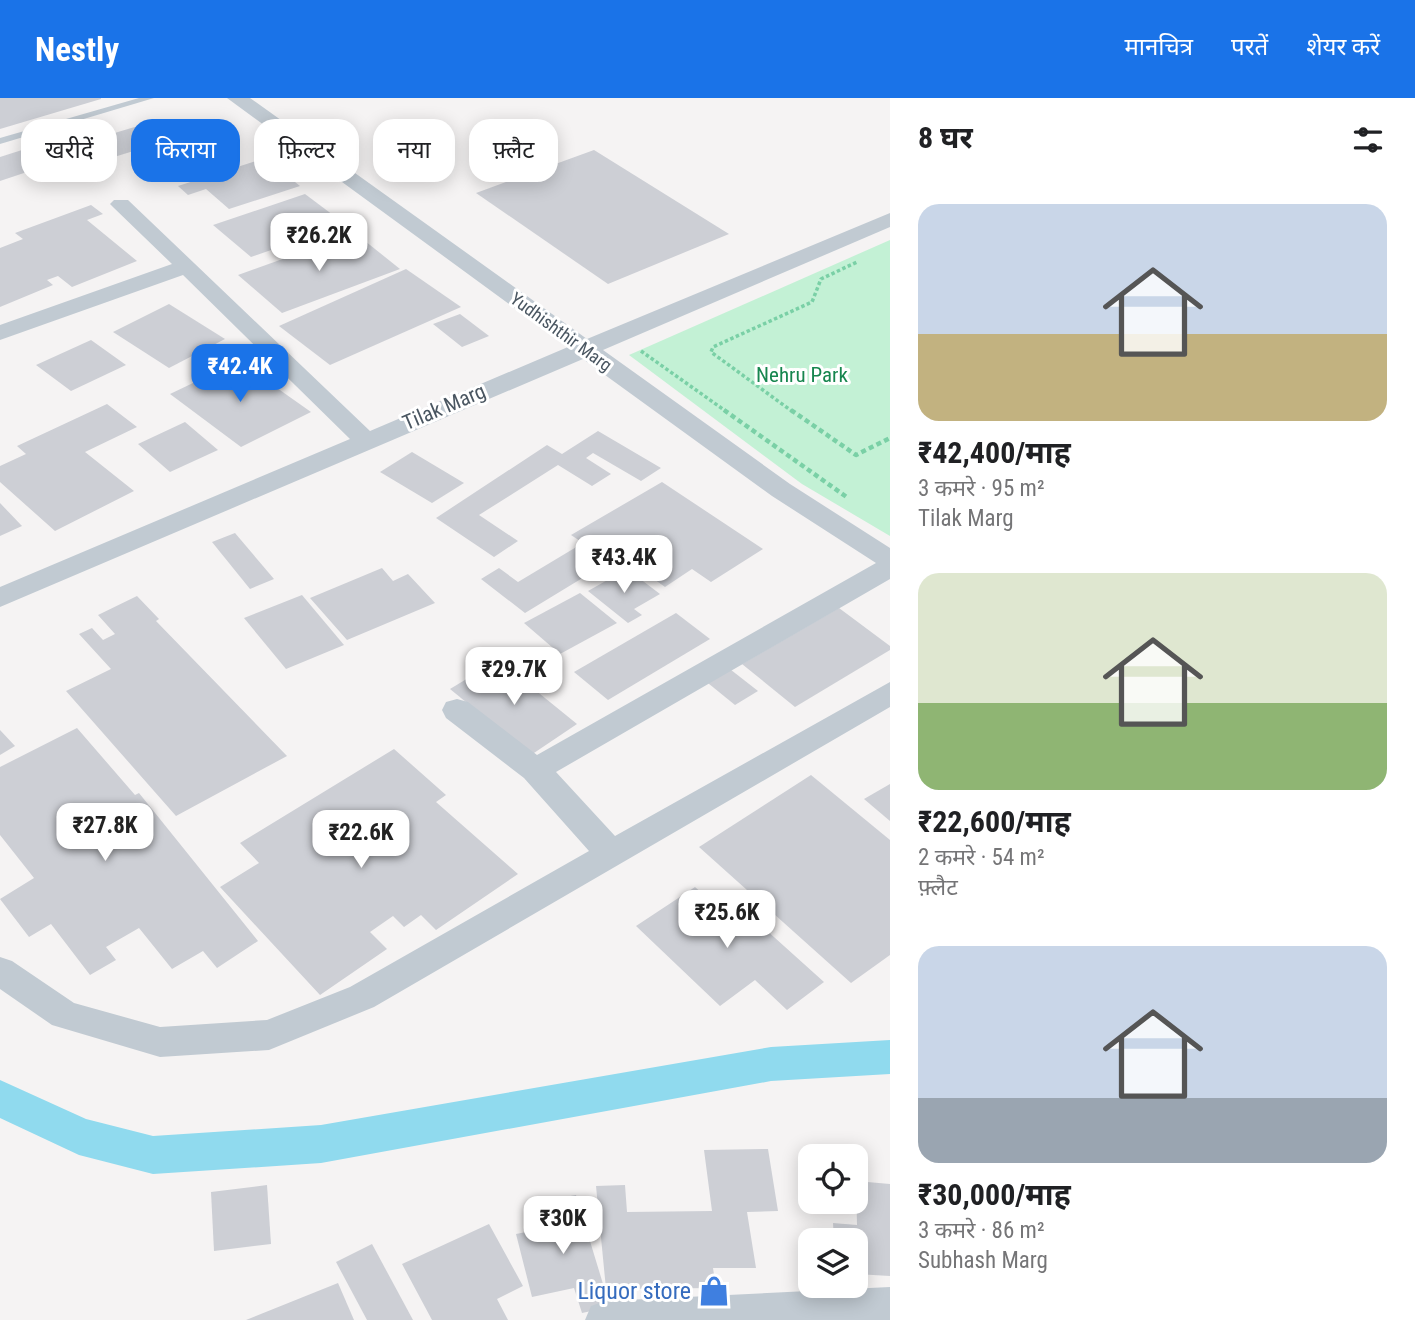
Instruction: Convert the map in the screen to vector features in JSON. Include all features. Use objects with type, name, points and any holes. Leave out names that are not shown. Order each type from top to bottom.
[{"type":"street","name":"Yudhishthir Marg","points":[[237,98],[781,490],[890,560]]},
{"type":"street","points":[[121,204],[366,441]]},
{"type":"street","name":"Tilak Marg","points":[[0,598],[583,347],[890,219]]},
{"type":"street","points":[[0,333],[187,266]]},
{"type":"street","points":[[535,770],[890,567]]},
{"type":"street","points":[[0,971],[64,1014],[160,1042],[269,1035],[362,996],[890,692]]},
{"type":"street","points":[[457,710],[535,770],[611,853]]},
{"type":"street","points":[[605,1320],[890,1306]]},
{"type":"lane","points":[[0,141],[149,98]]},
{"type":"path","points":[[867,258],[821,279],[812,302],[713,347],[711,352],[849,453],[856,455],[890,438]]},
{"type":"path","points":[[617,333],[858,506]]},
{"type":"green space","name":"Nehru Park","points":[[890,240],[890,536],[802,484],[629,355]]},
{"type":"building","points":[[0,98],[101,98],[34,119],[21,119],[21,123],[0,129]]},
{"type":"building","points":[[131,128],[131,152],[117,156],[117,132]]},
{"type":"building","points":[[21,150],[21,174],[0,181],[0,157]]},
{"type":"building","points":[[594,150],[729,234],[608,284],[476,193],[506,182],[558,182],[558,163]]},
{"type":"building","points":[[254,162],[254,182],[295,182],[300,186],[229,209],[206,189],[188,195],[178,186],[190,182],[240,182],[240,166]]},
{"type":"building","points":[[305,194],[345,224],[251,257],[213,225]]},
{"type":"building","points":[[91,205],[103,214],[87,220],[137,261],[72,287],[58,276],[47,280],[53,285],[0,307],[0,248],[23,239],[15,233]]},
{"type":"building","points":[[355,233],[400,269],[282,313],[238,275]]},
{"type":"building","points":[[406,269],[461,307],[330,365],[279,326]]},
{"type":"building","points":[[169,304],[225,339],[169,368],[113,332]]},
{"type":"building","points":[[460,314],[489,336],[462,347],[433,324]]},
{"type":"building","points":[[91,340],[126,365],[71,391],[36,365]]},
{"type":"building","points":[[239,361],[311,412],[241,447],[170,394]]},
{"type":"building","points":[[107,404],[137,427],[85,452],[134,491],[55,531],[0,482],[0,466],[26,454],[17,446]]},
{"type":"building","points":[[185,422],[218,450],[170,472],[138,444]]},
{"type":"building","points":[[598,431],[661,468],[641,481],[593,453],[586,458],[611,474],[592,486],[558,465],[479,515],[518,541],[494,557],[436,518],[547,445],[562,454]]},
{"type":"building","points":[[412,452],[464,483],[432,503],[380,472]]},
{"type":"building","points":[[662,482],[763,549],[711,582],[692,569],[665,587],[640,569],[655,560],[635,546],[525,613],[481,579],[499,568],[518,582],[583,543],[571,535]]},
{"type":"building","points":[[0,503],[22,526],[0,536]]},
{"type":"building","points":[[235,533],[274,579],[250,589],[212,542]]},
{"type":"building","points":[[382,568],[393,581],[408,574],[435,603],[347,640],[310,598]]},
{"type":"building","points":[[627,569],[660,594],[634,609],[642,615],[628,623],[588,591]]},
{"type":"building","points":[[580,593],[617,623],[560,654],[524,623]]},
{"type":"building","points":[[302,595],[344,645],[286,669],[244,618]]},
{"type":"building","points":[[137,596],[159,619],[156,621],[287,756],[176,816],[66,691],[111,669],[79,634],[92,628],[103,640],[115,634],[98,615]]},
{"type":"building","points":[[839,608],[890,646],[890,650],[795,707],[742,664]]},
{"type":"building","points":[[676,613],[710,639],[608,700],[574,672]]},
{"type":"building","points":[[498,660],[577,724],[531,755],[450,689]]},
{"type":"building","points":[[726,666],[758,691],[735,705],[703,679]]},
{"type":"building","points":[[77,728],[135,795],[139,793],[258,941],[217,968],[203,951],[172,969],[139,928],[106,947],[116,960],[90,975],[51,924],[29,937],[0,899],[34,878],[0,835],[0,767]]},
{"type":"building","points":[[0,730],[15,746],[0,755]]},
{"type":"building","points":[[394,749],[446,795],[436,802],[518,874],[436,930],[421,915],[404,927],[393,916],[370,932],[387,949],[320,995],[220,887],[259,863],[240,843]]},
{"type":"building","points":[[811,775],[890,840],[890,955],[851,983],[699,847]]},
{"type":"building","points":[[890,784],[890,821],[864,799]]},
{"type":"building","points":[[695,887],[712,902],[725,893],[824,982],[787,1010],[755,980],[720,1006],[636,926]]},
{"type":"building","points":[[768,1149],[778,1211],[747,1212],[756,1268],[713,1268],[716,1288],[606,1289],[596,1186],[625,1185],[627,1212],[712,1211],[704,1150]]},
{"type":"building","points":[[868,1182],[890,1184],[890,1276],[868,1275],[868,1228],[833,1228],[833,1223],[857,1225],[857,1214],[868,1214]]},
{"type":"building","points":[[267,1185],[271,1244],[214,1251],[211,1192]]},
{"type":"building","points":[[576,1195],[610,1307],[582,1313],[574,1288],[532,1297],[516,1234],[551,1227],[543,1201]]},
{"type":"building","points":[[489,1224],[523,1286],[497,1299],[508,1320],[432,1320],[402,1264]]},
{"type":"building","points":[[372,1244],[413,1320],[367,1320],[336,1262]]},
{"type":"building","points":[[338,1283],[354,1320],[246,1320]]},
{"type":"waterway","points":[[0,1098],[79,1136],[153,1155],[321,1144],[771,1064],[890,1057]]},
{"type":"place","name":"Liquor store","points":[[714,1291]]}]
